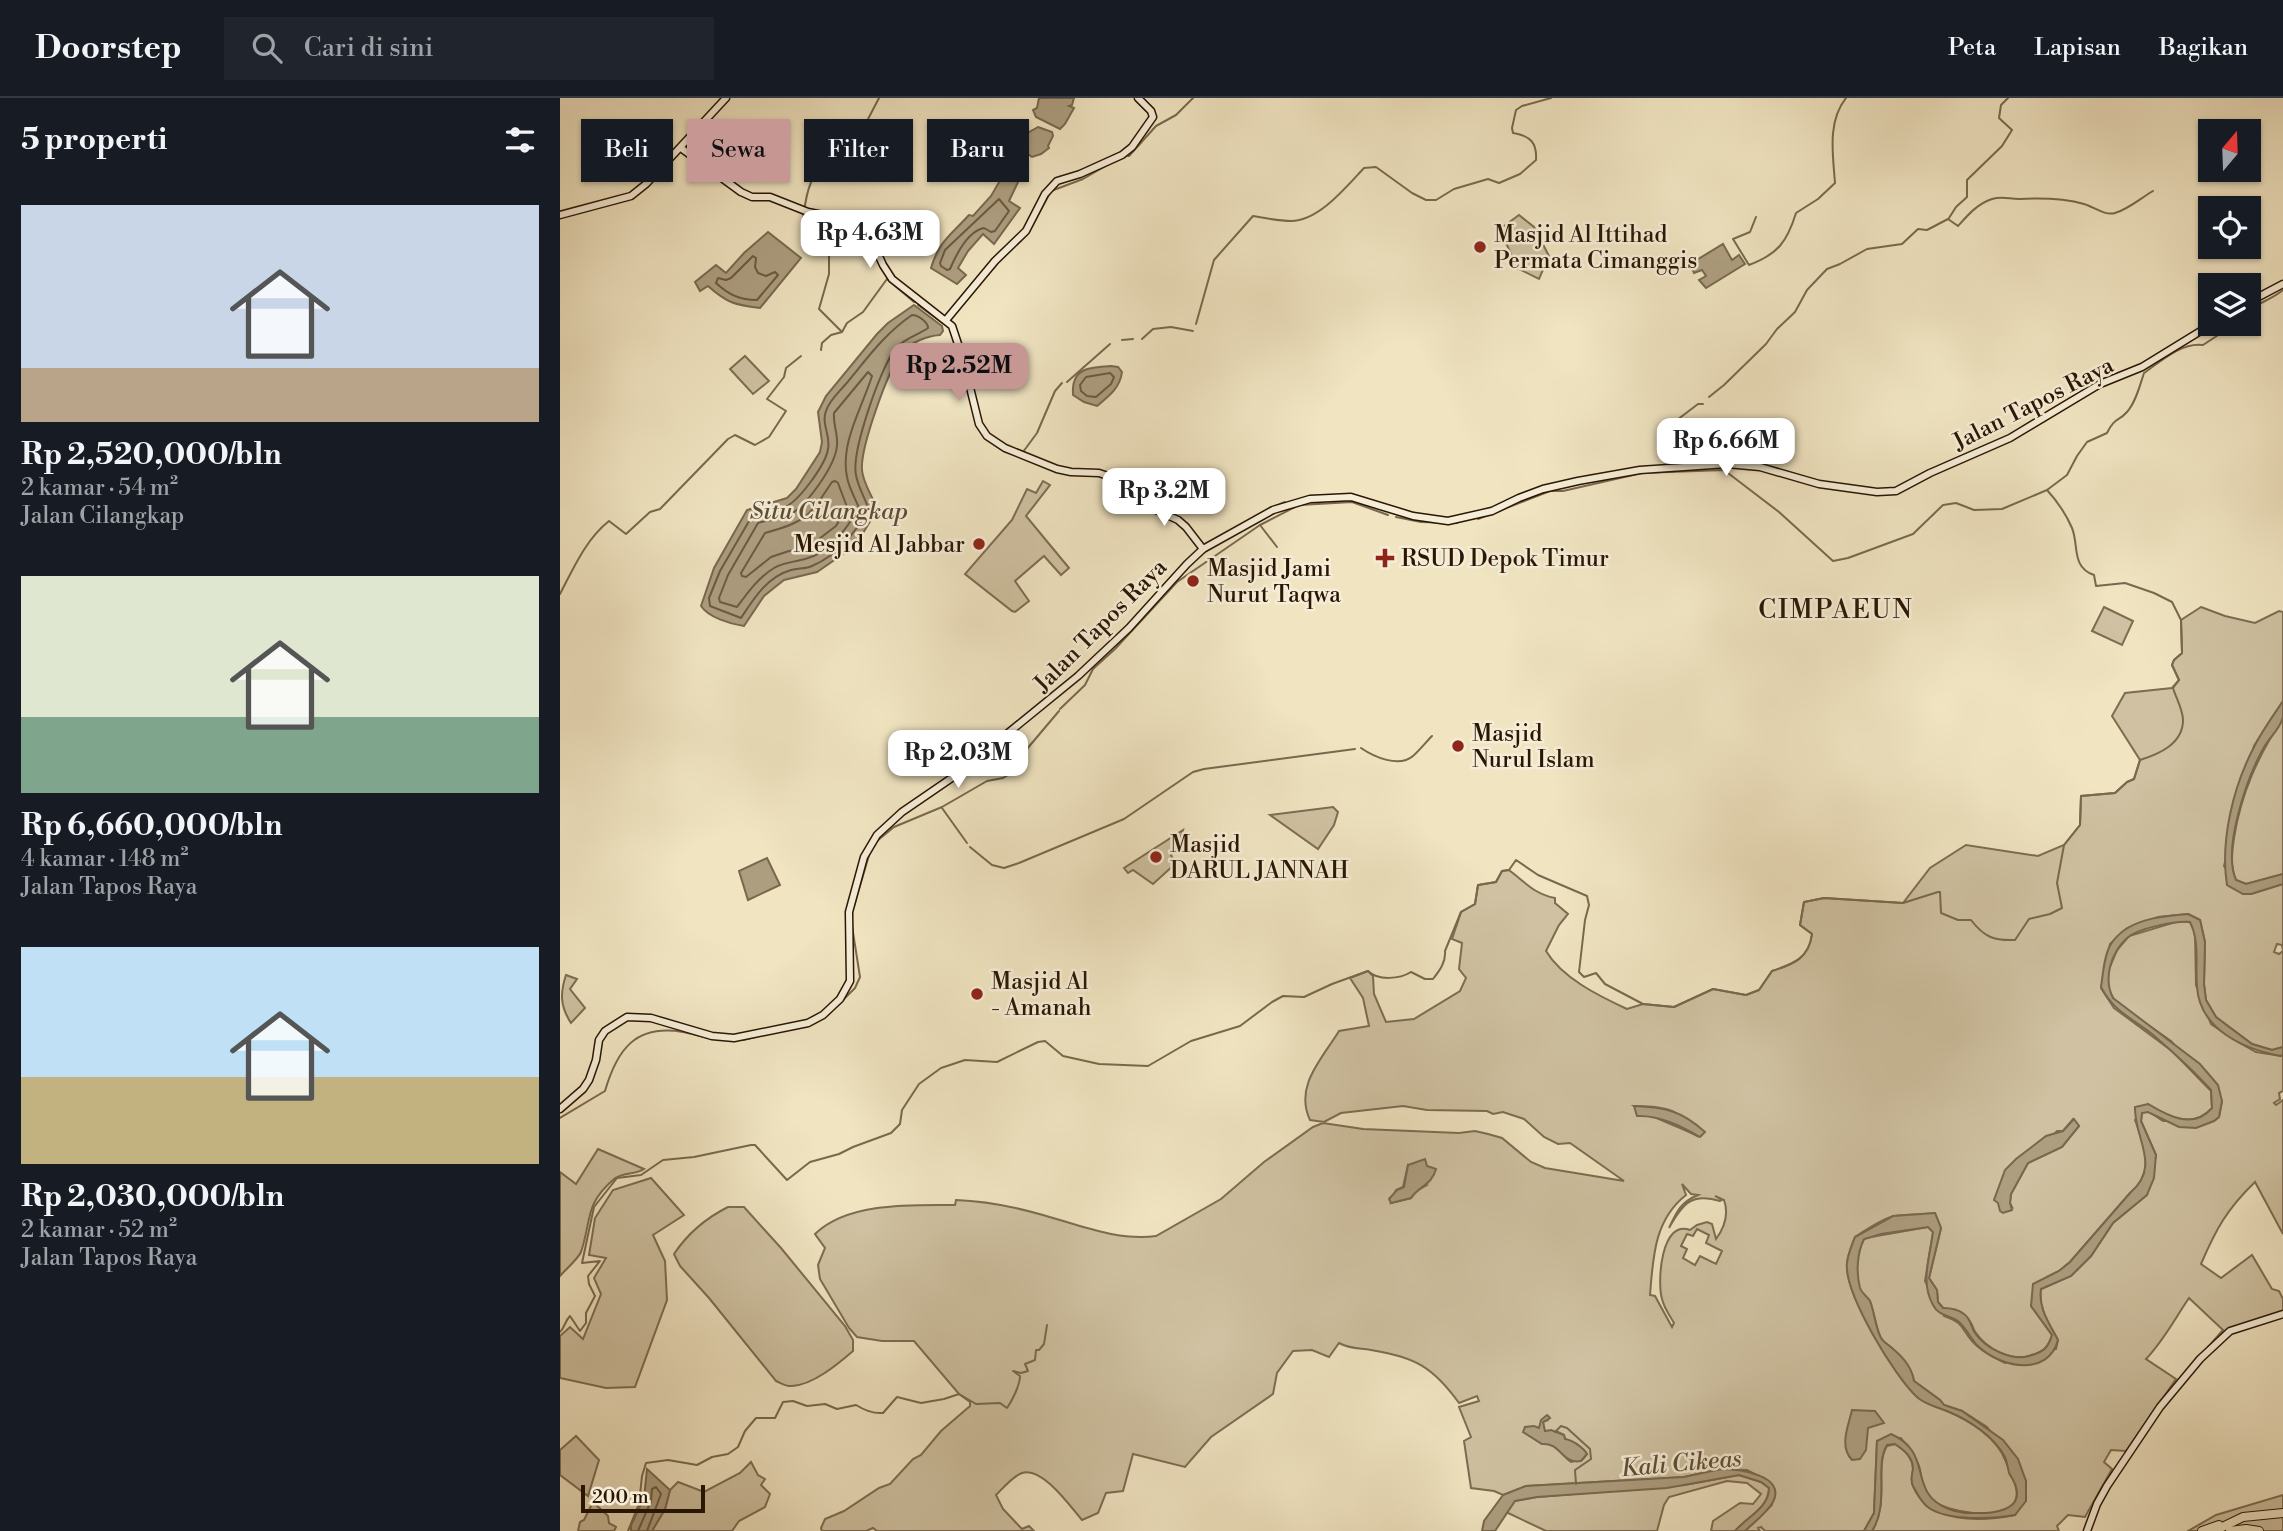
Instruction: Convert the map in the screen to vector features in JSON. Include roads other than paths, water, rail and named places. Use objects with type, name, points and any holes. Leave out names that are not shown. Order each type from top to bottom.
[{"type":"highway","points":[[2214,1531],[2258,1514],[2283,1513]]},
{"type":"highway","points":[[2202,1531],[2230,1527],[2259,1531]]},
{"type":"main road","points":[[560,215],[631,196],[681,148],[726,98]]},
{"type":"main road","points":[[948,322],[995,261],[1026,231],[1045,194],[1057,181],[1122,155],[1132,147],[1153,117],[1151,111],[1138,98]]},
{"type":"main road","points":[[681,148],[741,192],[752,197],[777,199],[804,211],[857,222],[872,241],[892,279],[948,322],[964,364],[979,424],[991,441],[1057,469],[1108,476],[1147,506],[1178,520],[1203,549]]},
{"type":"main road","points":[[2261,296],[2283,284]]},
{"type":"main road","name":"Jalan Tapos Raya","points":[[560,1109],[583,1089],[589,1080],[599,1040],[605,1031],[627,1017],[651,1018],[712,1036],[734,1038],[802,1025],[823,1015],[840,999],[850,981],[849,912],[864,857],[877,835],[902,811],[959,773],[1078,676],[1129,628],[1186,564],[1203,549],[1273,510],[1310,499],[1351,497],[1413,516],[1448,521],[1492,511],[1518,498],[1554,486],[1625,472],[1727,464],[1751,466],[1819,484],[1877,492],[1896,491],[2010,438],[2088,390],[2142,367],[2198,333]]},
{"type":"main road","points":[[2087,1531],[2107,1486],[2160,1407],[2200,1359],[2230,1331],[2283,1314]]},
{"type":"water","points":[[1039,98],[1074,98],[1069,106],[1074,108],[1060,129],[1036,117],[1033,110],[1037,108]]},
{"type":"water","points":[[1038,127],[1052,132],[1049,148],[1041,154],[1032,157],[1029,155],[1029,132]]},
{"type":"water","points":[[999,182],[1018,182],[1009,201],[1020,208],[994,244],[983,234],[968,251],[958,268],[966,275],[957,284],[931,268],[934,259],[946,239],[991,196]]},
{"type":"water","points":[[768,232],[801,258],[760,308],[732,302],[708,286],[700,291],[695,282],[716,265],[726,273]]},
{"type":"water","points":[[1723,244],[1732,260],[1739,255],[1745,264],[1706,288],[1699,280],[1706,276],[1702,270],[1694,273],[1690,264]]},
{"type":"water","name":"Situ Cilangkap","points":[[914,305],[942,326],[943,331],[940,335],[920,340],[902,353],[883,392],[865,445],[862,470],[877,510],[860,538],[846,552],[817,572],[784,580],[764,596],[744,626],[714,617],[701,606],[714,568],[747,510],[787,498],[796,489],[820,452],[822,442],[818,412],[826,396],[877,334]]},
{"type":"water","points":[[1118,367],[1122,372],[1121,378],[1113,391],[1097,406],[1073,395],[1078,374],[1089,368]]},
{"type":"water","points":[[2283,701],[2282,721],[2263,749],[2238,814],[2232,867],[2236,880],[2246,884],[2283,874],[2283,884],[2243,894],[2227,885],[2225,850],[2230,814],[2240,779],[2260,735]]},
{"type":"water","points":[[767,858],[780,885],[748,900],[739,871]]},
{"type":"water","points":[[2188,914],[2200,920],[2205,942],[2206,1000],[2216,1017],[2252,1044],[2272,1050],[2283,1047],[2283,1054],[2281,1056],[2267,1053],[2238,1042],[2214,1025],[2206,1014],[2197,986],[2196,945],[2190,922],[2148,928],[2132,934],[2121,944],[2110,966],[2109,982],[2113,998],[2200,1064],[2218,1085],[2222,1101],[2219,1117],[2196,1128],[2179,1127],[2148,1112],[2142,1113],[2141,1121],[2156,1155],[2154,1178],[2147,1195],[2113,1223],[2091,1256],[2071,1276],[2041,1289],[2043,1309],[2058,1340],[2053,1352],[2045,1360],[2035,1364],[2011,1364],[1989,1354],[1976,1344],[1959,1322],[1936,1309],[1929,1296],[1926,1278],[1933,1232],[1928,1227],[1864,1239],[1859,1257],[1859,1282],[1861,1290],[1870,1301],[1881,1338],[1904,1359],[1914,1381],[1944,1405],[1962,1411],[2003,1440],[2018,1459],[2026,1481],[2026,1501],[2015,1515],[1971,1518],[1937,1512],[1924,1504],[1913,1486],[1913,1465],[1907,1454],[1895,1444],[1887,1445],[1882,1463],[1880,1509],[1872,1531],[1864,1531],[1874,1513],[1877,1441],[1891,1434],[1913,1451],[1928,1493],[1936,1502],[1949,1509],[1967,1513],[1998,1511],[2013,1504],[2017,1494],[2005,1457],[1994,1442],[1964,1419],[1918,1398],[1885,1354],[1862,1314],[1848,1277],[1847,1263],[1855,1237],[1893,1216],[1935,1213],[1941,1228],[1929,1278],[1937,1290],[1938,1302],[1943,1308],[1964,1314],[1980,1339],[1999,1352],[2022,1357],[2034,1355],[2044,1349],[2052,1335],[2031,1306],[2033,1284],[2059,1271],[2070,1262],[2139,1183],[2145,1162],[2135,1107],[2148,1104],[2164,1113],[2189,1120],[2205,1115],[2212,1108],[2211,1090],[2152,1034],[2118,1009],[2101,987],[2111,944],[2126,929],[2145,920]]},
{"type":"water","points":[[1634,1106],[1681,1115],[1705,1132],[1700,1137],[1662,1119],[1637,1116]]},
{"type":"water","points":[[2074,1119],[2079,1126],[2062,1147],[2028,1163],[2011,1194],[2012,1210],[2003,1213],[2000,1211],[1994,1200],[2005,1170],[2046,1136],[2063,1131]]},
{"type":"water","points":[[1425,1159],[1427,1166],[1436,1169],[1432,1179],[1411,1198],[1391,1203],[1389,1199],[1404,1187],[1408,1165]]},
{"type":"water","points":[[1852,1410],[1875,1411],[1884,1423],[1868,1428],[1866,1450],[1860,1459],[1852,1460],[1845,1443]]},
{"type":"water","points":[[1547,1415],[1550,1418],[1543,1422],[1545,1431],[1551,1430],[1564,1435],[1565,1439],[1581,1447],[1587,1454],[1581,1461],[1570,1460],[1553,1446],[1542,1444],[1523,1432],[1525,1427],[1539,1428],[1541,1420]]},
{"type":"water","points":[[647,1469],[670,1490],[665,1509],[652,1531],[631,1531],[631,1525],[644,1498]]},
{"type":"water","points":[[1721,1469],[1759,1475],[1773,1485],[1773,1502],[1745,1531],[1735,1531],[1761,1507],[1769,1488],[1761,1482],[1739,1475],[1667,1488],[1537,1497],[1515,1501],[1495,1531],[1482,1531],[1484,1521],[1503,1495],[1526,1486],[1684,1477]]},
{"type":"waterway","points":[[808,231],[802,227],[803,217],[806,198],[816,172],[828,153],[867,121],[879,98]]},
{"type":"waterway","points":[[1126,155],[1129,156],[1156,126],[1176,115],[1193,98]]},
{"type":"waterway","points":[[1196,324],[1214,260],[1253,216],[1291,221],[1312,215],[1341,193],[1364,168],[1376,167],[1426,200],[1436,200],[1454,189],[1488,179],[1499,183],[1520,174],[1536,160],[1532,141],[1513,133],[1516,110],[1551,98]]},
{"type":"waterway","points":[[1756,217],[1750,232],[1733,239],[1749,265],[1780,246],[1796,213],[1818,199],[1835,183],[1834,128],[1836,117],[1846,98]]},
{"type":"waterway","points":[[1949,218],[1967,197],[1967,180],[2002,146],[2012,130],[1999,118],[2001,105],[2008,98]]},
{"type":"waterway","points":[[1031,228],[1051,191],[1083,179],[1109,164]]},
{"type":"waterway","points":[[1709,397],[1766,344],[1795,312],[1807,290],[1827,269],[1867,249],[1902,244],[1918,229],[1927,230],[1948,219],[1958,226],[1977,207],[1996,198],[2068,201],[2111,214],[2153,191]]},
{"type":"waterway","points":[[829,253],[829,274],[819,309],[841,331]]},
{"type":"waterway","points":[[993,269],[1000,260]]},
{"type":"waterway","points":[[821,350],[822,343],[831,335],[842,332],[847,323],[863,312],[887,279],[914,302]]},
{"type":"waterway","points":[[2261,303],[2283,290]]},
{"type":"waterway","points":[[918,305],[944,324]]},
{"type":"waterway","points":[[950,320],[962,305]]},
{"type":"waterway","points":[[1142,339],[1153,329],[1171,327],[1193,331]]},
{"type":"waterway","points":[[1478,519],[1550,491],[1563,491],[1642,473],[1724,470],[1779,512],[1833,561],[1848,558],[1913,534],[1943,505],[1956,503],[1974,510],[2002,509],[2047,490],[2067,475],[2087,442],[2107,433],[2114,422],[2127,412],[2144,373],[2172,353],[2187,346],[2203,345],[2217,336]]},
{"type":"waterway","points":[[1122,340],[1133,339]]},
{"type":"waterway","points":[[1067,382],[1110,344]]},
{"type":"waterway","points":[[560,594],[587,545],[609,521],[626,534],[650,512],[660,509],[728,439],[735,435],[755,445],[769,437],[786,411],[767,399],[784,377],[786,368],[801,356]]},
{"type":"waterway","points":[[1023,452],[1037,433],[1055,391],[1062,383]]},
{"type":"waterway","points":[[1678,464],[1684,448],[1677,420],[1698,404],[1703,404]]},
{"type":"waterway","points":[[560,1332],[570,1316],[580,1331],[586,1323],[586,1313],[595,1296],[588,1276],[600,1261],[582,1263],[594,1207],[617,1178],[641,1175],[663,1160],[755,1145],[787,1180],[810,1162],[839,1154],[891,1133],[900,1124],[902,1110],[919,1084],[941,1068],[965,1060],[997,1062],[1045,1041],[1063,1056],[1099,1064],[1148,1066],[1191,1041],[1240,1026],[1283,996],[1304,997],[1368,971],[1383,978],[1411,972],[1425,979],[1433,979],[1443,962],[1461,912],[1475,904],[1478,885],[1496,882],[1502,871],[1509,870],[1516,860],[1538,875],[1587,896],[1589,905],[1579,972],[1584,977],[1596,973],[1605,984],[1643,1004],[1674,1007],[1713,989],[1746,995],[1759,990],[1772,971],[1794,963],[1808,949],[1812,934],[1800,925],[1804,902],[1824,898],[1903,903],[1940,892],[1941,913],[1958,920],[1971,920],[1990,937],[2015,940],[2029,919],[2062,908],[2057,883],[2064,845],[2080,825],[2081,796],[2115,793],[2134,779],[2140,760],[2169,747],[2179,736],[2183,720],[2173,688],[2179,680],[2172,665],[2182,653],[2181,620],[2172,602],[2125,583],[2096,586],[2094,575],[2082,567],[2079,561],[2070,523],[2047,490]]},
{"type":"waterway","points":[[1275,506],[1285,502]]},
{"type":"waterway","points":[[1300,505],[1352,502],[1388,515]]},
{"type":"waterway","points":[[1060,709],[1085,685],[1093,669],[1177,582],[1260,525],[1295,507]]},
{"type":"waterway","points":[[1254,517],[1267,510]]},
{"type":"waterway","points":[[1396,517],[1421,522],[1457,523]]},
{"type":"waterway","points":[[1260,525],[1277,547]]},
{"type":"waterway","points":[[877,841],[894,827],[942,807],[987,781],[1003,778],[1015,771],[1021,756],[1059,711]]},
{"type":"waterway","points":[[1361,748],[1379,758],[1401,761],[1413,756],[1432,736]]},
{"type":"waterway","points":[[970,847],[992,865],[1004,868],[1124,819],[1193,772],[1355,749]]},
{"type":"waterway","points":[[942,808],[967,843]]},
{"type":"waterway","points":[[854,906],[870,852]]},
{"type":"waterway","points":[[842,1001],[855,988],[860,977],[852,926]]},
{"type":"waterway","points":[[812,1024],[825,1017]]},
{"type":"waterway","points":[[560,1118],[605,1091],[622,1052],[640,1036],[666,1031],[727,1040]]},
{"type":"waterway","points":[[743,1040],[772,1033]]},
{"type":"waterway","points":[[628,1531],[639,1504],[646,1463],[668,1460],[697,1465],[712,1457],[728,1454],[738,1447],[745,1431],[756,1418],[775,1418],[783,1402],[793,1401],[807,1406],[825,1404],[837,1409],[856,1405],[868,1411],[883,1413],[897,1397],[921,1403],[959,1394],[976,1404],[1000,1403],[1007,1408],[1020,1380],[1020,1376],[1013,1371],[1028,1371],[1025,1364],[1035,1360],[1036,1350],[1044,1344],[1047,1325]]},
{"type":"waterway","points":[[1555,1432],[1561,1426],[1567,1428],[1590,1449],[1591,1459],[1575,1470],[1576,1484]]},
{"type":"place","name":"Masjid Al Ittihad Permata Cimanggis","points":[[1480,247]]},
{"type":"place","name":"Mesjid Al Jabbar","points":[[979,544]]},
{"type":"place","name":"RSUD Depok Timur","points":[[1385,558]]},
{"type":"place","name":"Masjid Jami Nurut Taqwa","points":[[1193,581]]},
{"type":"place","name":"Masjid Nurul Islam","points":[[1458,746]]},
{"type":"place","name":"Masjid DARUL JANNAH","points":[[1156,857]]},
{"type":"place","name":"Masjid Al - Amanah","points":[[977,994]]},
{"type":"district","name":"CIMPAEUN","points":[[1836,609]]},
{"type":"water label","name":"Kali Cikeas","points":[[1681,1463]]}]
